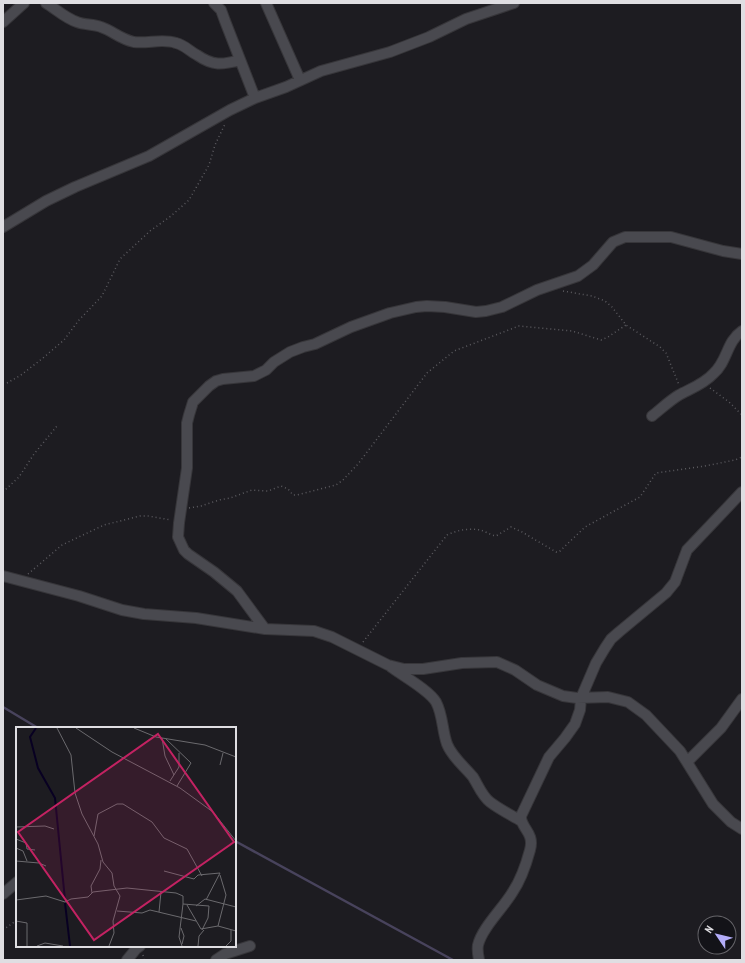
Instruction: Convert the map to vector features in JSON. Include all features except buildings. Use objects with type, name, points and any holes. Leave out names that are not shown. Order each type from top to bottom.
[{"type":"street","points":[[3,22],[24,3]]},
{"type":"street","points":[[46,3],[66,18],[77,23],[100,26],[124,40],[136,42],[176,42],[186,46],[196,55],[215,64],[225,64],[240,60]]},
{"type":"street","points":[[214,3],[221,10],[255,98]]},
{"type":"street","points":[[266,3],[300,80]]},
{"type":"street","points":[[3,227],[46,201],[75,187],[149,156],[230,110],[255,98],[321,71],[390,52],[428,37],[466,19],[514,3]]},
{"type":"street","points":[[265,629],[237,591],[184,550],[178,537],[187,468],[188,415],[193,402],[197,397],[216,381],[254,376],[266,370],[274,362],[290,352],[315,344],[351,327],[390,313],[416,307],[437,306],[476,312],[502,307],[544,288],[578,276],[593,265],[613,242],[625,237],[671,237],[723,251],[742,254]]},
{"type":"street","points":[[652,416],[682,394],[714,374],[722,364],[732,340],[742,331]]},
{"type":"street","points":[[521,821],[522,812],[549,757],[565,738],[578,718],[581,698],[596,663],[611,639],[666,593],[676,582],[687,550],[741,496]]},
{"type":"street","points":[[3,576],[79,596],[122,610],[144,614],[196,618],[265,629],[314,631],[332,637],[388,664],[412,670],[462,664],[497,662],[515,670],[537,685],[563,696],[581,698],[608,697],[628,702],[646,715],[680,751],[713,804],[731,822],[742,829]]},
{"type":"street","points":[[388,664],[431,696],[439,708],[445,738],[452,753],[473,778],[489,802],[521,821],[530,834],[532,843],[520,880],[512,894],[480,939],[478,949],[479,960]]},
{"type":"street","points":[[687,762],[721,728],[742,699]]},
{"type":"street","points":[[3,894],[16,883]]},
{"type":"street","points":[[216,960],[225,954],[250,946]]},
{"type":"street","points":[[127,960],[139,947]]},
{"type":"path","points":[[3,383],[7,383],[21,375],[44,358],[64,340],[78,320],[102,296],[120,260],[150,230],[171,216],[189,200],[210,165],[215,145],[230,110]]},
{"type":"path","points":[[544,288],[592,296],[605,302],[616,310],[621,320],[626,325],[660,347],[666,353],[672,365],[682,394]]},
{"type":"path","points":[[19,580],[62,545],[104,525],[140,516],[180,516],[186,508],[201,506],[252,490],[268,491],[281,486],[288,489],[293,495],[297,495],[336,485],[343,480],[358,464],[427,373],[454,351],[519,326],[572,331],[601,340],[626,325]]},
{"type":"path","points":[[703,382],[742,414]]},
{"type":"path","points":[[3,492],[19,477],[34,454],[57,426]]},
{"type":"path","points":[[357,650],[447,535],[466,529],[480,530],[496,536],[511,527],[556,552],[559,552],[585,527],[640,498],[656,472],[705,466],[742,457]]},
{"type":"path","points":[[3,930],[16,921]]},
{"type":"waterway","points":[[3,707],[36,727]]},
{"type":"waterway","points":[[236,842],[453,960]]}]
